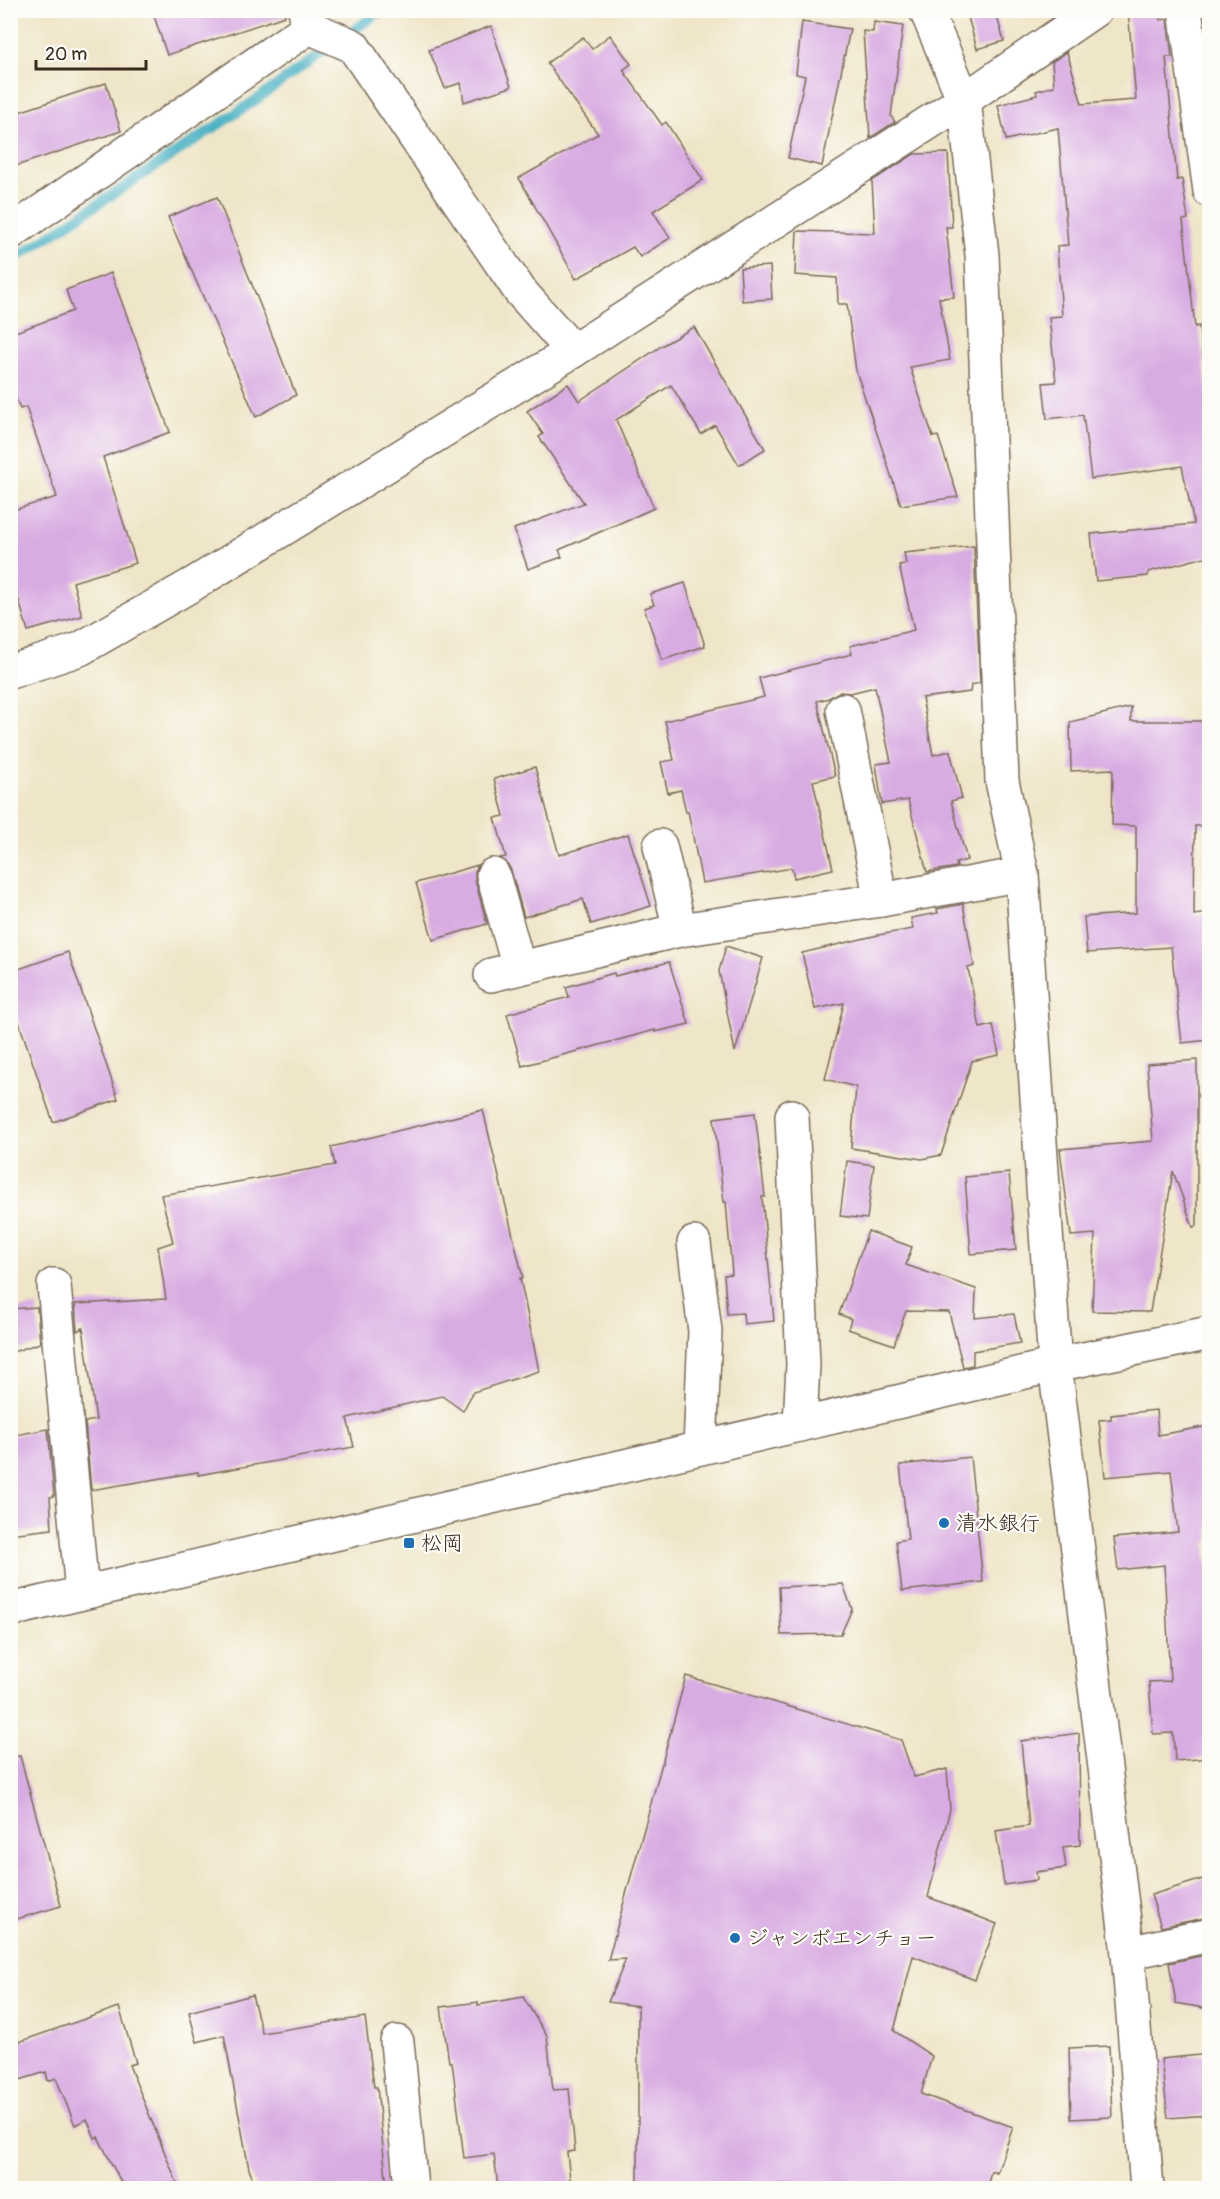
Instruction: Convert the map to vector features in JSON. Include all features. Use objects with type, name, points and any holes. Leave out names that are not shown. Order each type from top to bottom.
[{"type":"street","points":[[926,10],[964,100],[982,255],[1002,781],[1022,874],[1055,1365],[1128,1953],[1147,2188]]},
{"type":"street","points":[[10,672],[80,649],[195,583],[573,351],[964,100],[1095,10]]},
{"type":"street","points":[[1185,10],[1209,191]]},
{"type":"street","points":[[10,233],[310,22],[353,46],[520,291],[573,351]]},
{"type":"street","points":[[843,710],[880,900]]},
{"type":"street","points":[[660,846],[680,930]]},
{"type":"street","points":[[493,875],[505,972],[680,930],[880,900],[1022,874]]},
{"type":"street","points":[[792,1116],[803,1364],[800,1425]]},
{"type":"street","points":[[694,1243],[705,1331],[700,1448]]},
{"type":"street","points":[[54,1285],[82,1593]]},
{"type":"street","points":[[10,1610],[1055,1365],[1209,1333]]},
{"type":"street","points":[[1128,1953],[1209,1935]]},
{"type":"street","points":[[397,2042],[411,2188]]},
{"type":"building","points":[[152,10],[284,10],[285,16],[167,55]]},
{"type":"building","points":[[966,10],[995,10],[1004,41],[977,49]]},
{"type":"building","points":[[1128,10],[1159,10],[1160,20],[1167,19],[1172,57],[1166,57],[1177,180],[1182,179],[1188,219],[1183,220],[1195,327],[1199,326],[1209,402],[1209,556],[1148,572],[1148,576],[1096,581],[1091,534],[1194,524],[1182,466],[1091,479],[1083,415],[1047,419],[1043,383],[1056,382],[1049,317],[1062,316],[1057,246],[1068,245],[1058,128],[1006,140],[998,105],[1037,95],[1036,91],[1054,86],[1052,62],[1067,52],[1082,104],[1136,100]]},
{"type":"building","points":[[802,22],[850,29],[822,166],[788,158],[805,76],[796,74]]},
{"type":"building","points":[[874,22],[903,26],[891,116],[895,122],[870,138],[863,31],[873,32]]},
{"type":"building","points":[[491,26],[511,87],[464,102],[461,83],[445,88],[429,50]]},
{"type":"building","points":[[610,35],[631,64],[623,70],[662,125],[666,122],[703,180],[653,211],[670,238],[640,257],[633,247],[576,279],[519,178],[598,134],[547,63],[583,37],[592,49]]},
{"type":"building","points":[[106,83],[121,131],[10,168],[10,115]]},
{"type":"building","points":[[948,153],[952,227],[946,227],[954,297],[939,298],[950,360],[910,367],[933,437],[938,436],[958,497],[901,505],[856,371],[847,304],[838,304],[837,278],[795,275],[797,231],[875,233],[872,181],[914,154]]},
{"type":"building","points":[[217,197],[296,395],[256,417],[168,217]]},
{"type":"building","points":[[770,266],[772,299],[742,301],[740,268]]},
{"type":"building","points":[[111,273],[170,432],[103,457],[136,563],[73,582],[82,616],[28,631],[10,571],[10,511],[57,497],[26,407],[20,409],[10,383],[10,334],[73,311],[66,290]]},
{"type":"building","points":[[694,327],[765,449],[739,465],[715,425],[701,434],[671,385],[616,420],[654,508],[559,550],[562,557],[528,569],[514,529],[584,503],[539,437],[543,434],[527,411],[568,384],[579,401]]},
{"type":"building","points":[[974,546],[980,683],[971,685],[970,692],[922,698],[933,755],[950,751],[962,798],[951,801],[967,860],[956,863],[957,867],[927,872],[908,800],[882,804],[876,764],[891,762],[875,687],[850,693],[839,692],[817,701],[835,776],[813,781],[833,869],[794,878],[792,868],[702,883],[688,811],[686,812],[681,790],[668,793],[661,762],[674,760],[665,721],[764,697],[759,678],[852,654],[850,646],[914,630],[899,565],[906,564],[904,553]]},
{"type":"building","points":[[685,583],[705,646],[662,660],[644,608],[654,605],[650,594]]},
{"type":"building","points":[[1131,707],[1131,721],[1209,721],[1209,826],[1195,826],[1194,915],[1209,913],[1209,1040],[1182,1043],[1171,947],[1087,953],[1084,917],[1136,913],[1136,826],[1112,825],[1113,769],[1071,771],[1070,722]]},
{"type":"building","points":[[535,767],[559,855],[628,834],[651,906],[591,924],[583,899],[524,917],[511,870],[500,858],[506,857],[495,818],[504,816],[494,779]]},
{"type":"building","points":[[478,865],[475,880],[487,924],[433,940],[416,883]]},
{"type":"building","points":[[963,904],[974,966],[968,968],[980,1028],[993,1025],[999,1055],[972,1061],[941,1155],[922,1159],[851,1148],[856,1087],[825,1079],[844,1003],[815,1009],[802,953],[913,929],[911,918],[938,913],[937,909]]},
{"type":"building","points":[[726,946],[763,958],[735,1052],[719,971]]},
{"type":"building","points":[[68,952],[118,1099],[53,1122],[10,996],[10,972]]},
{"type":"building","points":[[669,962],[689,1024],[655,1032],[655,1030],[522,1066],[507,1014],[569,997],[566,987],[614,973],[615,976]]},
{"type":"building","points":[[1197,1060],[1197,1226],[1193,1227],[1173,1171],[1150,1312],[1092,1311],[1095,1234],[1071,1236],[1060,1149],[1153,1141],[1147,1064]]},
{"type":"building","points":[[483,1110],[523,1278],[520,1278],[539,1371],[473,1392],[463,1411],[442,1396],[347,1418],[354,1447],[198,1475],[198,1472],[91,1490],[85,1422],[96,1420],[83,1328],[77,1331],[75,1304],[166,1299],[158,1247],[173,1242],[161,1195],[335,1165],[331,1147]]},
{"type":"building","points":[[755,1113],[765,1197],[762,1197],[774,1321],[744,1324],[743,1313],[727,1314],[724,1275],[732,1274],[726,1202],[724,1202],[714,1118]]},
{"type":"building","points":[[847,1161],[874,1165],[867,1219],[840,1216]]},
{"type":"building","points":[[1009,1173],[1016,1250],[971,1254],[965,1177]]},
{"type":"building","points":[[868,1231],[912,1247],[906,1265],[976,1289],[975,1318],[1014,1314],[1020,1343],[973,1351],[973,1365],[963,1367],[949,1312],[906,1311],[894,1345],[848,1329],[851,1319],[839,1314]]},
{"type":"building","points":[[37,1307],[40,1343],[10,1353],[10,1309]]},
{"type":"building","points":[[1156,1410],[1158,1435],[1209,1426],[1209,1542],[1206,1543],[1209,1593],[1209,1758],[1175,1761],[1173,1733],[1153,1734],[1149,1682],[1170,1681],[1164,1565],[1118,1570],[1114,1538],[1178,1532],[1171,1471],[1105,1477],[1099,1420],[1111,1419],[1111,1415]]},
{"type":"building","points":[[48,1429],[54,1496],[50,1497],[52,1529],[10,1534],[10,1436]]},
{"type":"building","points":[[970,1457],[983,1582],[902,1591],[896,1541],[908,1539],[900,1465]]},
{"type":"building","points":[[843,1584],[852,1609],[841,1634],[781,1635],[779,1587]]},
{"type":"building","points":[[686,1676],[901,1740],[914,1777],[947,1769],[950,1809],[928,1897],[997,1924],[975,1980],[913,1956],[894,2031],[932,2056],[921,2094],[1013,2127],[997,2173],[991,2171],[987,2188],[852,2188],[781,2184],[779,2188],[638,2188],[638,2006],[608,2002],[626,1959],[608,1960]]},
{"type":"building","points":[[1079,1733],[1080,1845],[1063,1847],[1066,1868],[1036,1872],[1037,1880],[1004,1885],[996,1831],[1029,1826],[1021,1741]]},
{"type":"building","points":[[20,1756],[61,1906],[10,1921],[10,1757]]},
{"type":"building","points":[[1209,1877],[1209,1917],[1161,1927],[1151,1895]]},
{"type":"building","points":[[1209,1954],[1209,2009],[1176,2003],[1169,1963]]},
{"type":"building","points":[[252,1995],[262,2033],[365,2017],[374,2087],[377,2087],[387,2188],[256,2188],[249,2169],[224,2035],[197,2042],[189,2012]]},
{"type":"building","points":[[523,1997],[547,2036],[553,2090],[569,2089],[575,2151],[567,2152],[571,2188],[498,2188],[494,2154],[464,2158],[452,2062],[449,2062],[441,2007],[478,2002],[478,2005]]},
{"type":"building","points":[[119,2007],[136,2063],[129,2065],[179,2188],[124,2188],[98,2137],[95,2138],[87,2119],[75,2125],[56,2078],[48,2081],[46,2072],[10,2083],[10,2045]]},
{"type":"building","points":[[1109,2046],[1112,2117],[1071,2119],[1069,2048]]},
{"type":"building","points":[[1209,2054],[1209,2115],[1168,2118],[1161,2059]]},
{"type":"waterway","points":[[10,262],[253,102],[382,10]]},
{"type":"place","name":"清水銀行","points":[[944,1523]]},
{"type":"place","name":"松岡","points":[[409,1543]]},
{"type":"place","name":"ジャンボエンチョー","points":[[735,1938]]}]
